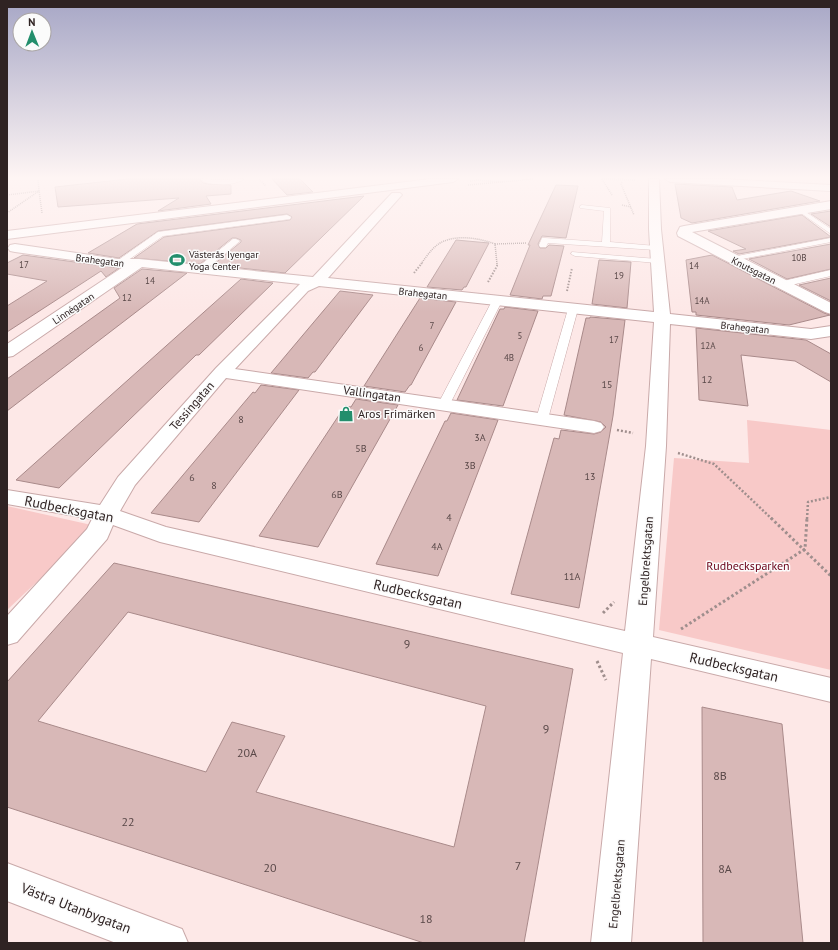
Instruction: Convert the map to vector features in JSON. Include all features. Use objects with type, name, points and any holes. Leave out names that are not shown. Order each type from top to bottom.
[{"type":"street","points":[[7,226],[34,223]]},
{"type":"street","points":[[11,242],[150,223]]},
{"type":"street","name":"Tessingatan","points":[[7,634],[98,533],[106,514],[126,482],[222,372],[303,288],[316,282],[365,223]]},
{"type":"street","name":"Engelbrektsgatan","points":[[611,943],[656,446],[662,319],[656,223]]},
{"type":"street","name":"Knutsgatan","points":[[719,223],[685,229],[683,233],[831,309]]},
{"type":"street","name":"Brahegatan","points":[[11,242],[118,263],[139,263],[201,269],[811,334],[831,332]]},
{"type":"street","name":"Linnégatan","points":[[7,352],[139,263]]},
{"type":"street","name":"Vallingatan","points":[[222,372],[594,427]]},
{"type":"street","name":"Rudbecksgatan","points":[[7,497],[106,514],[160,534],[831,690]]},
{"type":"street","name":"Västra Utanbygatan","points":[[7,882],[168,943]]},
{"type":"lane","points":[[118,263],[161,234],[240,223]]},
{"type":"lane","points":[[606,244],[607,223]]},
{"type":"lane","points":[[819,223],[831,232]]},
{"type":"lane","points":[[543,245],[545,240],[606,244],[657,255]]},
{"type":"lane","points":[[732,259],[831,240]]},
{"type":"lane","points":[[201,269],[236,241]]},
{"type":"lane","points":[[576,254],[657,255]]},
{"type":"lane","points":[[782,284],[831,273]]},
{"type":"lane","points":[[444,404],[497,301]]},
{"type":"lane","points":[[542,419],[573,309]]},
{"type":"path","points":[[400,291],[440,243],[460,238],[485,240],[495,244],[497,266],[479,299]]},
{"type":"path","points":[[656,446],[714,464],[805,549],[831,576]]},
{"type":"path","points":[[805,549],[808,502],[831,497]]},
{"type":"path","points":[[639,645],[689,625],[805,549]]},
{"type":"green space","name":"Rudbecksparken","points":[[747,420],[831,430],[831,670],[659,630],[674,458],[749,463]]},
{"type":"green space","points":[[7,506],[96,526],[7,610]]},
{"type":"building","points":[[216,223],[158,231],[119,258],[88,253],[137,224]]},
{"type":"building","points":[[265,223],[336,223],[285,273],[213,265],[241,242],[241,240],[236,238],[232,238],[200,264],[134,258],[164,237]]},
{"type":"building","points":[[538,223],[569,223],[566,238],[542,236],[538,244],[540,248],[546,248],[549,245],[564,246],[551,296],[543,296],[542,299],[510,295],[530,245],[528,245]]},
{"type":"building","points":[[753,223],[813,223],[831,237],[739,254],[733,251],[746,249],[708,231]]},
{"type":"building","points":[[825,223],[831,223],[831,227]]},
{"type":"building","points":[[456,240],[489,243],[466,287],[462,290],[427,287]]},
{"type":"building","points":[[831,244],[831,269],[787,279],[749,259]]},
{"type":"building","points":[[23,255],[119,268],[106,277],[101,271],[7,332],[7,306],[47,281],[7,274],[7,263]]},
{"type":"building","points":[[712,255],[830,315],[789,325],[696,315],[696,312],[692,312],[686,260]]},
{"type":"building","points":[[599,260],[631,262],[627,308],[592,304]]},
{"type":"building","points":[[142,269],[187,273],[7,411],[7,379],[120,298],[114,288]]},
{"type":"building","points":[[831,278],[831,301],[799,285]]},
{"type":"building","points":[[241,279],[273,283],[199,355],[196,355],[59,488],[16,480]]},
{"type":"building","points":[[340,291],[373,295],[315,372],[313,372],[308,378],[271,373]]},
{"type":"building","points":[[420,298],[456,302],[411,385],[405,392],[364,386]]},
{"type":"building","points":[[505,307],[538,311],[503,406],[457,400],[500,309],[504,309]]},
{"type":"building","points":[[590,317],[625,320],[613,416],[579,608],[511,594],[554,438],[559,439],[561,430],[594,434],[601,432],[606,427],[601,422],[564,415],[586,318]]},
{"type":"building","points":[[696,328],[806,340],[831,354],[831,382],[795,361],[741,355],[748,406],[699,400]]},
{"type":"building","points":[[261,385],[299,390],[199,522],[151,513],[253,392],[255,393]]},
{"type":"building","points":[[356,399],[398,405],[318,547],[259,536],[345,406],[351,407]]},
{"type":"building","points":[[451,413],[498,420],[438,576],[376,564],[445,421],[447,421]]},
{"type":"building","points":[[114,563],[573,669],[524,943],[424,943],[7,807],[7,682]],"holes":[[[128,612],[486,706],[454,847],[256,792],[285,736],[232,722],[206,772],[38,721]]]},
{"type":"building","points":[[702,707],[782,724],[803,943],[703,943]]},
{"type":"place","name":"Västerås Iyengar Yoga Center","points":[[177,260]]},
{"type":"place","name":"Aros Frimärken","points":[[346,414]]}]
